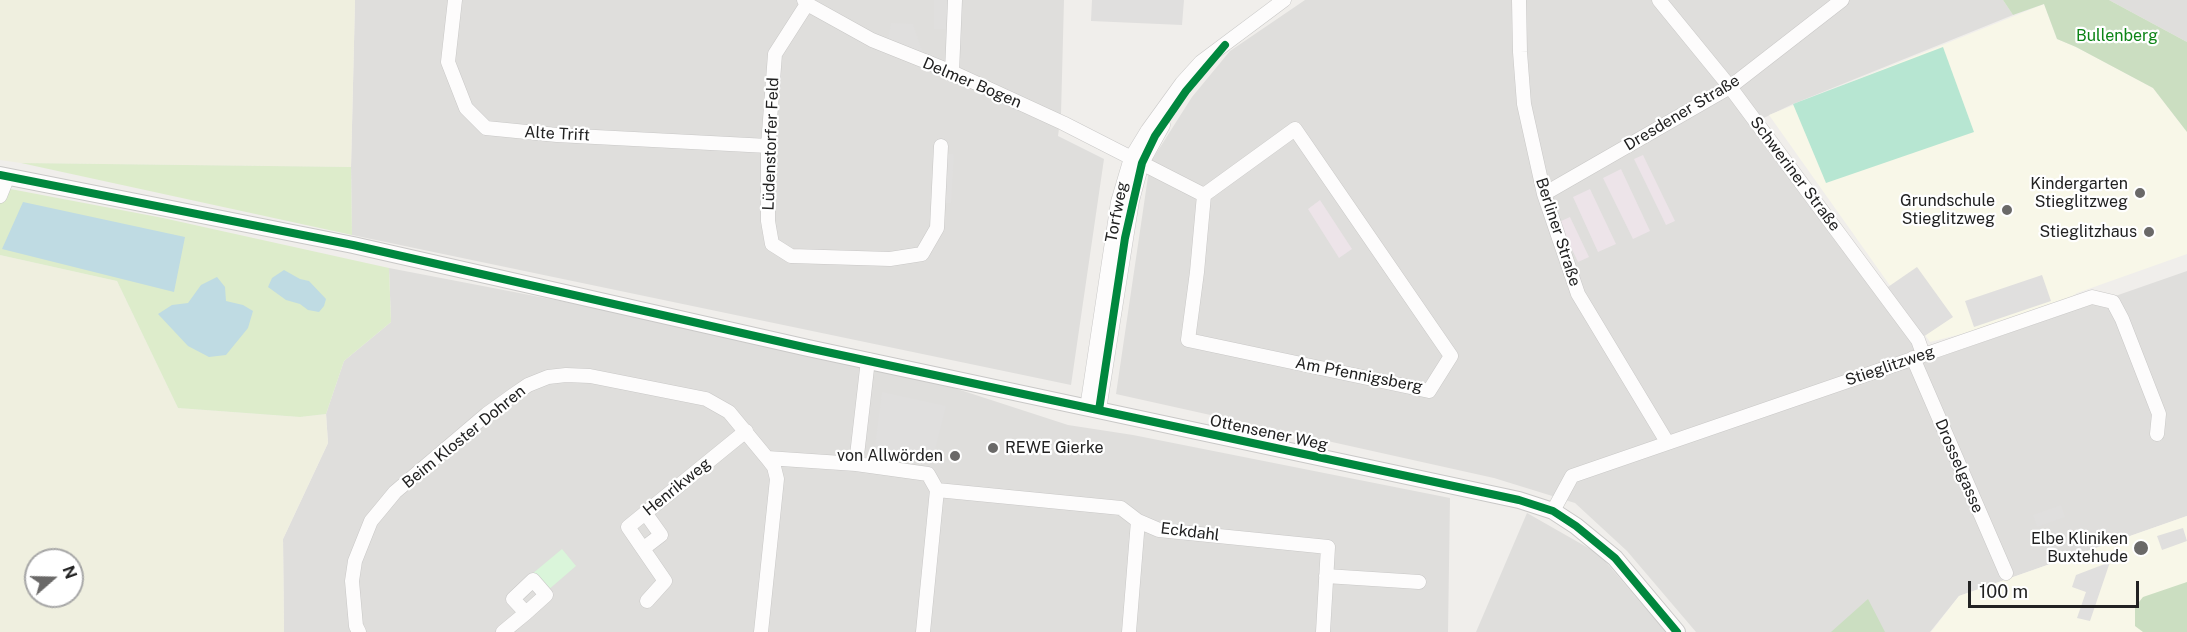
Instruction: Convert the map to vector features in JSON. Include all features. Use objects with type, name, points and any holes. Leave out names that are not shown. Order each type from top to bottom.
[{"type":"street","name":"Alte Trift","points":[[455,0],[448,62],[466,108],[486,128],[557,135],[768,146]]},
{"type":"street","points":[[952,72],[955,0]]},
{"type":"street","name":"Torfweg","points":[[1093,409],[1118,202],[1136,160],[1186,91],[1225,45],[1284,0]]},
{"type":"street","name":"Berliner Straße","points":[[1519,0],[1524,104],[1544,194],[1578,294],[1667,442]]},
{"type":"street","name":"Schweriner Straße","points":[[1659,0],[1730,87],[1918,340],[1918,356]]},
{"type":"street","name":"Dresdener Straße","points":[[1544,194],[1730,87],[1842,0]]},
{"type":"street","name":"Lüdenstorfer Feld","points":[[806,2],[776,54],[768,146],[768,221],[772,244],[791,255],[890,259],[922,254],[937,228],[941,146]]},
{"type":"street","name":"Delmer Bogen","points":[[806,2],[872,40],[952,72],[1063,123],[1136,160]]},
{"type":"street","name":"Am Pfennigsberg","points":[[1295,129],[1451,356],[1429,391],[1188,340],[1204,195],[1295,129]]},
{"type":"street","points":[[1136,160],[1204,195]]},
{"type":"street","points":[[0,196],[4,175]]},
{"type":"street","name":"Ottensener Weg","points":[[4,175],[352,245],[808,348],[1511,498],[1553,511],[1616,558],[1677,632]]},
{"type":"street","name":"Stieglitzweg","points":[[1553,511],[1572,476],[2092,297],[2113,302],[2122,319],[2159,414],[2157,434]]},
{"type":"street","name":"Drosselgasse","points":[[1918,356],[2006,573]]},
{"type":"street","points":[[856,464],[868,360]]},
{"type":"street","name":"Beim Kloster Dohren","points":[[359,632],[356,626],[352,581],[355,561],[371,521],[395,492],[487,414],[528,385],[548,377],[566,375],[590,376],[706,399],[729,412],[774,467],[777,479],[761,632]]},
{"type":"street","name":"Henrikweg","points":[[644,548],[628,527],[746,431]]},
{"type":"street","points":[[767,458],[856,464],[928,474],[937,490],[923,632]]},
{"type":"street","name":"Eckdahl","points":[[937,490],[1121,508],[1138,521],[1159,530],[1328,547],[1323,632]]},
{"type":"street","points":[[646,513],[661,535],[644,548],[665,581],[647,602]]},
{"type":"street","points":[[1129,632],[1138,521]]},
{"type":"street","points":[[1326,576],[1419,582]]},
{"type":"street","points":[[503,632],[526,613],[546,595],[532,580],[513,599],[526,613]]},
{"type":"shaded area","points":[[355,0],[1064,0],[1061,114],[1058,136],[1104,159],[1071,385],[352,235],[351,167]]},
{"type":"shaded area","points":[[934,0],[950,0],[949,29],[934,29]]},
{"type":"shaded area","points":[[1092,0],[1184,0],[1182,25],[1091,21]]},
{"type":"shaded area","points":[[1305,0],[2003,0],[2013,15],[1793,104],[1749,125],[1926,362],[2187,271],[2187,516],[1959,596],[1930,632],[1696,632],[1627,551],[1575,503],[1494,478],[1116,394],[1150,163],[1192,97],[1230,51]]},
{"type":"shaded area","points":[[2109,0],[2187,0],[2187,42]]},
{"type":"shaded area","points":[[2044,4],[2057,39],[2153,88],[2187,132],[2187,254],[2077,293],[2048,312],[1930,342],[1769,115]]},
{"type":"shaded area","points":[[891,23],[913,24],[923,53],[888,39]]},
{"type":"shaded area","points":[[944,154],[954,154],[951,203],[941,203]]},
{"type":"shaded area","points":[[1643,155],[1675,221],[1666,225],[1634,159]]},
{"type":"shaded area","points":[[1621,169],[1650,231],[1633,239],[1603,178]]},
{"type":"shaded area","points":[[1590,189],[1616,244],[1598,252],[1573,197]]},
{"type":"shaded area","points":[[1320,200],[1352,249],[1339,258],[1308,209]]},
{"type":"shaded area","points":[[1570,217],[1589,257],[1578,262],[1559,222]]},
{"type":"shaded area","points":[[1917,267],[1953,317],[1923,337],[1885,289]]},
{"type":"shaded area","points":[[389,268],[868,360],[1068,425],[1133,435],[1450,498],[1448,632],[284,632],[283,539],[328,443],[326,414],[344,361],[391,322]]},
{"type":"shaded area","points":[[2042,275],[2051,301],[1974,327],[1965,301]]},
{"type":"shaded area","points":[[882,392],[946,406],[934,454],[941,456],[939,464],[916,459],[902,461],[874,454]]},
{"type":"shaded area","points":[[2061,505],[2065,517],[2037,527],[2033,515]]},
{"type":"shaded area","points":[[1527,513],[1599,554],[1666,632],[1476,632]]},
{"type":"shaded area","name":"Elbe Kliniken Buxtehude","points":[[2187,516],[2187,632],[1931,632],[1959,596]]},
{"type":"shaded area","points":[[2183,528],[2187,541],[2162,550],[2157,536]]},
{"type":"shaded area","points":[[2110,562],[2090,621],[2077,618],[2086,592],[2072,587],[2076,575]]},
{"type":"green space","points":[[0,0],[355,0],[351,167],[21,163],[0,160]]},
{"type":"green space","name":"Bullenberg","points":[[2003,0],[2109,0],[2187,42],[2187,132],[2153,88],[2057,39],[2044,4],[2013,15]]},
{"type":"green space","points":[[1943,47],[1974,132],[1826,183],[1793,104]]},
{"type":"green space","points":[[21,163],[351,167],[352,235]]},
{"type":"green space","points":[[0,187],[163,218],[389,268],[391,322],[344,361],[326,414],[300,417],[178,408],[117,281],[0,255]]},
{"type":"green space","points":[[0,255],[117,281],[178,408],[300,417],[326,414],[328,443],[283,539],[284,632],[0,632]]},
{"type":"green space","points":[[562,549],[576,566],[547,591],[532,574]]},
{"type":"green space","points":[[2187,582],[2187,632],[2143,632],[2135,626],[2135,607],[2143,597]]},
{"type":"green space","points":[[1868,599],[1885,632],[1831,632]]},
{"type":"water","points":[[23,202],[185,237],[174,292],[2,249]]},
{"type":"water","points":[[284,270],[309,281],[326,299],[319,312],[308,310],[300,304],[286,300],[268,287],[272,278]]},
{"type":"water","points":[[217,277],[225,287],[226,301],[243,305],[253,311],[248,328],[226,355],[209,357],[188,346],[158,314],[172,305],[188,303],[201,285]]},
{"type":"cycle path","points":[[1099,410],[1125,238],[1142,163],[1155,136],[1186,91],[1225,45]]},
{"type":"cycle path","points":[[0,175],[353,245],[808,348],[1519,500],[1553,511],[1576,526],[1615,558],[1677,632]]},
{"type":"place","name":"Kindergarten Stieglitzweg","points":[[2140,193]]},
{"type":"place","name":"Grundschule Stieglitzweg","points":[[2007,210]]},
{"type":"place","name":"Stieglitzhaus","points":[[2149,232]]},
{"type":"place","name":"REWE Gierke","points":[[993,448]]},
{"type":"place","name":"von Allwörden","points":[[955,456]]},
{"type":"place","name":"Elbe Kliniken Buxtehude","points":[[2141,548]]}]
